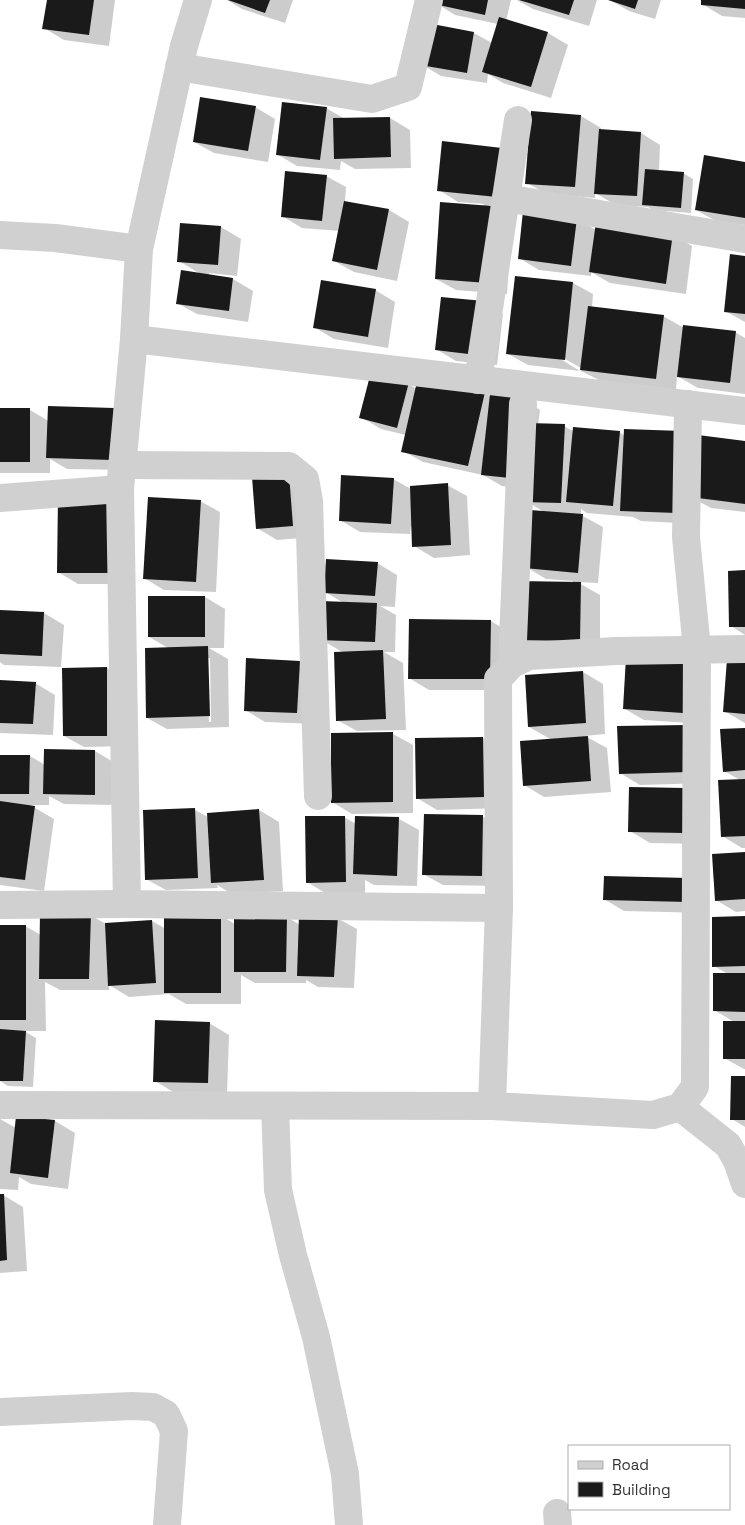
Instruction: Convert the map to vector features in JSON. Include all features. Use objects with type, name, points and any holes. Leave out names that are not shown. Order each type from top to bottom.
[{"type":"street","points":[[127,904],[122,477],[134,339],[139,249],[179,67],[198,0]]},
{"type":"street","points":[[179,67],[372,99],[408,87],[429,0]]},
{"type":"street","points":[[478,380],[518,120]]},
{"type":"street","points":[[506,198],[745,240]]},
{"type":"street","points":[[0,235],[54,238],[139,249]]},
{"type":"street","points":[[134,339],[745,411]]},
{"type":"street","points":[[512,664],[523,404]]},
{"type":"street","points":[[0,1105],[492,1106],[653,1115],[680,1107],[695,1087],[697,649],[686,537],[688,404]]},
{"type":"street","points":[[0,498],[122,477],[289,466],[304,478],[309,501],[318,796]]},
{"type":"street","points":[[492,1106],[499,908],[498,679],[512,664],[529,656],[616,651],[745,649]]},
{"type":"street","points":[[0,906],[127,904],[499,908]]},
{"type":"street","points":[[275,1106],[278,1190],[293,1255],[316,1337],[345,1474],[349,1525]]},
{"type":"street","points":[[680,1107],[728,1145],[737,1161],[745,1184]]},
{"type":"street","points":[[0,1412],[132,1406],[153,1407],[166,1414],[174,1431],[167,1525]]},
{"type":"building","points":[[47,0],[94,0],[89,35],[42,29]]},
{"type":"building","points":[[228,0],[270,0],[265,13]]},
{"type":"building","points":[[435,0],[488,0],[485,15],[434,4]]},
{"type":"building","points":[[519,0],[574,0],[569,15]]},
{"type":"building","points":[[608,0],[638,0],[635,9]]},
{"type":"building","points":[[701,0],[745,0],[745,9],[701,5]]},
{"type":"building","points":[[499,17],[548,32],[531,87],[482,72]]},
{"type":"building","points":[[427,23],[474,32],[467,73],[420,65]]},
{"type":"building","points":[[200,97],[256,106],[248,151],[193,142]]},
{"type":"building","points":[[282,102],[327,107],[320,160],[276,155]]},
{"type":"building","points":[[531,111],[581,115],[575,187],[525,184]]},
{"type":"building","points":[[390,117],[391,157],[334,159],[333,118]]},
{"type":"building","points":[[599,129],[641,132],[637,196],[594,194]]},
{"type":"building","points":[[442,141],[502,148],[497,197],[437,191]]},
{"type":"building","points":[[704,155],[745,162],[745,218],[695,210]]},
{"type":"building","points":[[645,169],[684,172],[681,208],[642,205]]},
{"type":"building","points":[[285,171],[327,175],[322,221],[281,217]]},
{"type":"building","points":[[344,201],[389,209],[377,270],[332,261]]},
{"type":"building","points":[[440,202],[492,206],[487,283],[435,279]]},
{"type":"building","points":[[523,211],[577,218],[571,266],[518,259]]},
{"type":"building","points":[[596,222],[673,233],[666,284],[589,272]]},
{"type":"building","points":[[180,223],[221,226],[218,265],[177,262]]},
{"type":"building","points":[[730,254],[745,256],[745,314],[724,312]]},
{"type":"building","points":[[181,270],[233,278],[229,311],[176,304]]},
{"type":"building","points":[[515,276],[573,282],[565,360],[506,354]]},
{"type":"building","points":[[321,280],[376,289],[368,337],[313,328]]},
{"type":"building","points":[[441,297],[484,301],[477,355],[435,350]]},
{"type":"building","points":[[588,306],[664,315],[656,379],[580,370]]},
{"type":"building","points":[[683,325],[736,331],[730,383],[677,377]]},
{"type":"building","points":[[371,372],[409,382],[397,428],[359,418]]},
{"type":"building","points":[[418,377],[485,392],[468,466],[401,452]]},
{"type":"building","points":[[490,394],[520,397],[511,478],[481,475]]},
{"type":"building","points":[[48,406],[114,408],[112,460],[46,458]]},
{"type":"building","points":[[0,408],[30,408],[30,462],[0,462]]},
{"type":"building","points":[[528,423],[565,424],[561,503],[524,502]]},
{"type":"building","points":[[573,427],[620,431],[613,506],[566,502]]},
{"type":"building","points":[[624,429],[682,431],[677,513],[620,511]]},
{"type":"building","points":[[698,435],[745,441],[745,504],[690,497]]},
{"type":"building","points":[[289,474],[293,526],[256,529],[252,477]]},
{"type":"building","points":[[341,475],[394,478],[391,524],[339,521]]},
{"type":"building","points":[[448,483],[451,545],[412,547],[410,486]]},
{"type":"building","points":[[58,497],[112,498],[112,573],[57,573]]},
{"type":"building","points":[[148,497],[201,500],[196,582],[143,579]]},
{"type":"building","points":[[530,510],[583,514],[578,573],[524,568]]},
{"type":"building","points":[[326,559],[378,562],[375,596],[324,593]]},
{"type":"building","points":[[745,570],[745,627],[729,627],[728,571]]},
{"type":"building","points":[[516,581],[581,582],[580,641],[515,640]]},
{"type":"building","points":[[148,596],[205,596],[205,637],[148,637]]},
{"type":"building","points":[[320,601],[377,603],[375,642],[319,640]]},
{"type":"building","points":[[0,610],[44,612],[42,656],[0,654]]},
{"type":"building","points":[[409,619],[491,620],[490,679],[408,679]]},
{"type":"building","points":[[208,646],[210,716],[146,718],[145,648]]},
{"type":"building","points":[[383,650],[386,719],[336,721],[334,652]]},
{"type":"building","points":[[626,657],[687,661],[683,713],[623,709]]},
{"type":"building","points":[[246,658],[300,661],[297,713],[244,711]]},
{"type":"building","points":[[727,659],[745,660],[745,714],[723,712]]},
{"type":"building","points":[[107,667],[107,736],[63,736],[62,668]]},
{"type":"building","points":[[583,671],[586,723],[528,727],[525,675]]},
{"type":"building","points":[[0,680],[36,682],[33,724],[0,723]]},
{"type":"building","points":[[687,725],[689,772],[619,774],[617,726]]},
{"type":"building","points":[[745,728],[745,770],[723,772],[720,729]]},
{"type":"building","points":[[393,732],[393,802],[331,803],[331,733]]},
{"type":"building","points":[[588,736],[591,781],[523,786],[520,741]]},
{"type":"building","points":[[483,737],[484,797],[416,799],[415,738]]},
{"type":"building","points":[[44,749],[95,750],[95,795],[43,794]]},
{"type":"building","points":[[0,755],[30,755],[29,794],[0,794]]},
{"type":"building","points":[[745,779],[745,836],[721,837],[718,780]]},
{"type":"building","points":[[629,787],[685,788],[684,833],[628,832]]},
{"type":"building","points":[[0,801],[35,806],[25,880],[0,877]]},
{"type":"building","points":[[195,808],[198,878],[145,880],[143,810]]},
{"type":"building","points":[[259,809],[264,880],[211,883],[207,813]]},
{"type":"building","points":[[424,814],[483,815],[482,876],[422,875]]},
{"type":"building","points":[[305,816],[345,816],[346,882],[306,883]]},
{"type":"building","points":[[355,816],[399,817],[397,876],[353,874]]},
{"type":"building","points":[[745,852],[745,899],[715,901],[712,854]]},
{"type":"building","points":[[604,876],[689,878],[688,902],[603,900]]},
{"type":"building","points":[[40,913],[91,913],[89,979],[39,979]]},
{"type":"building","points":[[164,915],[221,915],[221,993],[164,993]]},
{"type":"building","points":[[299,915],[338,916],[334,977],[297,976]]},
{"type":"building","points":[[234,916],[287,916],[286,972],[234,972]]},
{"type":"building","points":[[745,916],[745,966],[712,967],[712,917]]},
{"type":"building","points":[[152,920],[156,983],[108,986],[105,923]]},
{"type":"building","points":[[0,925],[26,925],[26,1020],[0,1020]]},
{"type":"building","points":[[713,973],[745,973],[745,1012],[713,1011]]},
{"type":"building","points":[[155,1020],[210,1022],[208,1083],[153,1082]]},
{"type":"building","points":[[723,1021],[745,1021],[745,1059],[723,1059]]},
{"type":"building","points":[[0,1029],[26,1031],[23,1081],[0,1081]]},
{"type":"building","points":[[731,1076],[745,1076],[745,1120],[730,1120]]},
{"type":"building","points":[[16,1116],[55,1120],[48,1178],[10,1173]]},
{"type":"building","points":[[0,1194],[4,1194],[7,1260],[0,1261]]}]
